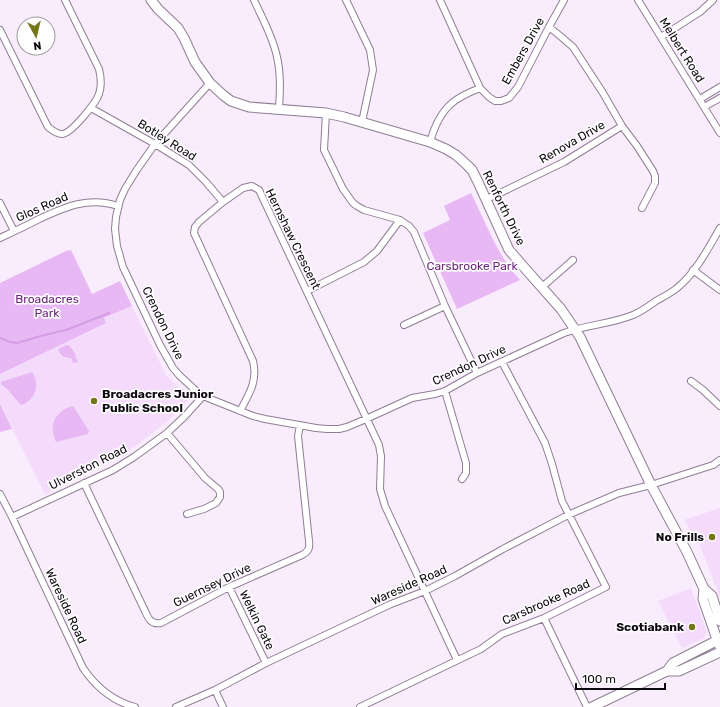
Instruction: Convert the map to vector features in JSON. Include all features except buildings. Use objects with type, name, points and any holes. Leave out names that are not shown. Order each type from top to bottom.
[{"type":"street","points":[[0,30],[48,127],[56,133],[63,134],[69,132],[91,108],[99,95],[101,77],[99,69],[65,0]]},
{"type":"street","name":"Renforth Drive","points":[[151,0],[158,9],[178,28],[195,62],[210,83],[231,101],[249,107],[326,113],[362,122],[430,142],[456,154],[468,165],[478,182],[509,250],[561,309],[580,337],[651,485],[687,552],[704,589],[712,596],[720,621]]},
{"type":"street","points":[[254,0],[273,42],[277,57],[280,83],[280,110]]},
{"type":"street","points":[[346,0],[370,50],[373,70],[362,122]]},
{"type":"street","points":[[430,142],[433,132],[444,112],[451,104],[462,96],[480,88],[440,0]]},
{"type":"street","name":"Embers Drive","points":[[480,88],[488,97],[495,101],[501,101],[509,98],[518,87],[564,0]]},
{"type":"street","name":"Melbert Road","points":[[638,0],[720,132]]},
{"type":"street","points":[[660,37],[700,12],[713,0]]},
{"type":"street","name":"Renova Drive","points":[[486,199],[564,162],[622,126],[603,93],[573,47],[549,27]]},
{"type":"street","name":"Crendon Drive","points":[[210,83],[155,144],[136,171],[125,189],[118,206],[115,234],[118,252],[123,267],[160,345],[173,368],[188,384],[203,396],[253,416],[300,426],[334,429],[347,427],[412,398],[445,391],[477,373],[564,333],[633,315],[677,288],[686,280],[706,253],[720,228]]},
{"type":"street","points":[[700,99],[720,86]]},
{"type":"street","points":[[704,107],[720,98]]},
{"type":"street","name":"Botley Road","points":[[91,108],[189,165],[223,202]]},
{"type":"street","points":[[326,113],[324,150],[343,189],[357,206],[364,210],[400,220],[414,232],[445,306],[477,373]]},
{"type":"street","points":[[622,126],[637,146],[655,176],[655,183],[642,208]]},
{"type":"street","name":"Hernshaw Crescent","points":[[240,411],[254,382],[254,365],[246,343],[194,233],[195,227],[199,222],[223,202],[243,188],[252,186],[259,190],[378,445],[381,462],[380,489],[384,506],[457,660]]},
{"type":"street","name":"Glos Road","points":[[0,238],[55,212],[79,203],[102,202],[118,206]]},
{"type":"street","points":[[0,203],[14,231]]},
{"type":"street","points":[[307,291],[364,262],[377,251],[400,220]]},
{"type":"street","points":[[542,287],[573,260]]},
{"type":"street","points":[[693,270],[720,290]]},
{"type":"street","points":[[404,325],[445,306]]},
{"type":"street","name":"Carsbrooke Road","points":[[360,707],[481,649],[502,634],[544,618],[606,587],[568,515],[560,495],[549,454],[502,362]]},
{"type":"street","points":[[691,381],[704,390],[720,406]]},
{"type":"street","points":[[445,391],[466,463],[466,473],[462,478]]},
{"type":"street","name":"Ulverston Road","points":[[12,517],[113,470],[134,457],[167,433],[203,396]]},
{"type":"street","name":"Guernsey Drive","points":[[84,483],[147,618],[156,623],[161,623],[229,587],[302,555],[309,550],[298,436],[300,426]]},
{"type":"street","points":[[167,433],[205,478],[220,492],[220,497],[216,503],[204,509],[187,514]]},
{"type":"street","name":"Wareside Road","points":[[176,707],[215,690],[266,663],[392,604],[425,591],[456,576],[503,549],[568,515],[619,493],[651,485],[713,465],[720,460]]},
{"type":"street","name":"Wareside Road","points":[[0,494],[83,668],[93,682],[102,691],[119,701],[135,707]]},
{"type":"street","name":"Welkin Gate","points":[[229,587],[266,663]]},
{"type":"street","name":"Renforth Drive","points":[[704,589],[703,599],[719,642]]},
{"type":"street","points":[[544,618],[587,707]]},
{"type":"street","points":[[667,671],[673,663],[719,642]]},
{"type":"street","points":[[592,707],[667,671],[679,671],[720,652]]},
{"type":"street","points":[[215,690],[223,707]]},
{"type":"shaded area","name":"Broadacres Junior Public School","points":[[132,306],[166,375],[190,398],[170,419],[137,445],[110,461],[45,494],[0,404],[0,374],[106,323],[104,319]]},
{"type":"shaded area","points":[[720,508],[720,597],[701,548],[684,520]]},
{"type":"shaded area","points":[[691,588],[707,632],[704,638],[682,648],[658,601]]},
{"type":"green space","name":"Carsbrooke Park","points":[[471,193],[498,249],[520,280],[457,309],[423,233],[450,220],[444,206]]},
{"type":"green space","name":"Broadacres Park","points":[[71,250],[92,294],[120,281],[132,306],[104,318],[106,323],[0,374],[0,283],[66,251]]},
{"type":"green space","points":[[66,345],[70,346],[76,355],[75,356],[78,362],[73,363],[71,358],[64,357],[60,354],[58,349]]},
{"type":"green space","points":[[32,372],[36,382],[35,392],[30,400],[21,405],[1,384],[1,382]]},
{"type":"green space","points":[[0,404],[12,429],[0,432]]},
{"type":"green space","points":[[73,406],[89,431],[88,434],[56,442],[53,424],[62,411]]},
{"type":"waterway","points":[[0,338],[17,343],[69,329],[109,313]]},
{"type":"place","name":"Broadacres Junior Public School","points":[[94,401]]},
{"type":"place","name":"No Frills","points":[[712,537]]},
{"type":"place","name":"Scotiabank","points":[[692,627]]}]
